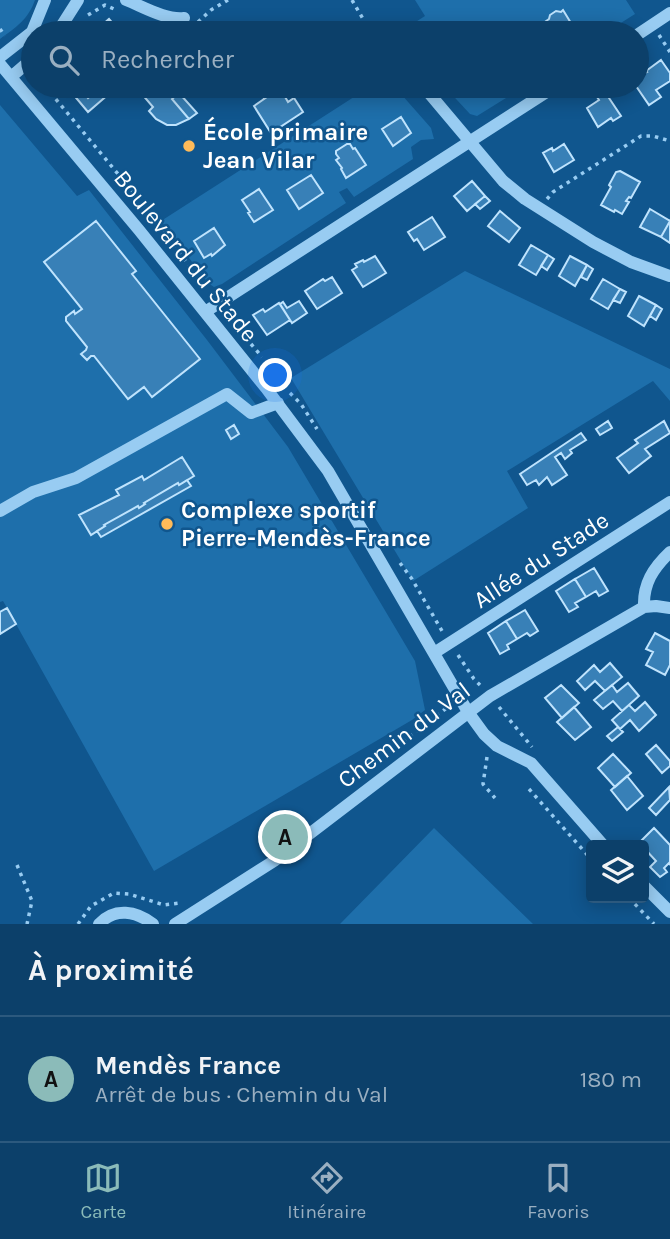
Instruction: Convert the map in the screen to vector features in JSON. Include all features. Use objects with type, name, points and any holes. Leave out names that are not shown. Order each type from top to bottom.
[{"type":"street","points":[[37,21],[46,0]]},
{"type":"street","points":[[65,21],[78,0]]},
{"type":"street","points":[[126,0],[164,15],[184,18]]},
{"type":"street","points":[[649,27],[670,13]]},
{"type":"street","points":[[0,57],[21,41]]},
{"type":"street","name":"Boulevard du Stade","points":[[0,64],[21,89]]},
{"type":"street","points":[[11,77],[21,68]]},
{"type":"street","name":"Boulevard du Stade","points":[[28,98],[205,312],[328,471],[468,712],[484,734],[497,746],[531,763],[599,840]]},
{"type":"street","points":[[433,98],[503,181],[525,200],[631,262],[670,276]]},
{"type":"street","points":[[205,312],[537,98]]},
{"type":"street","points":[[0,511],[33,492],[76,478],[227,394],[251,413],[278,403]]},
{"type":"street","name":"Allée du Stade","points":[[434,653],[670,502]]},
{"type":"street","points":[[670,552],[653,569],[644,594],[644,607],[670,608]]},
{"type":"street","name":"Chemin du Val","points":[[175,924],[274,861],[490,696],[644,607]]},
{"type":"street","points":[[649,891],[670,912]]},
{"type":"street","points":[[99,924],[113,914],[133,912],[153,924]]},
{"type":"path","points":[[352,0],[364,21]]},
{"type":"path","points":[[0,29],[5,36]]},
{"type":"path","name":"Boulevard du Stade","points":[[55,98],[156,221],[195,274]]},
{"type":"path","points":[[539,208],[553,192],[641,136],[670,141]]},
{"type":"path","name":"Boulevard du Stade","points":[[249,341],[263,358]]},
{"type":"path","points":[[490,696],[533,749]]},
{"type":"path","points":[[488,755],[483,784],[495,798]]},
{"type":"path","points":[[529,789],[586,853]]},
{"type":"path","points":[[17,864],[32,901],[27,924]]},
{"type":"path","points":[[78,924],[91,906],[114,893],[129,894],[164,905],[183,901]]},
{"type":"path","points":[[634,903],[654,924]]},
{"type":"shaded area","points":[[0,0],[35,0],[25,18],[0,39]]},
{"type":"shaded area","points":[[415,0],[626,0],[635,14],[624,21],[417,21],[425,16]]},
{"type":"shaded area","points":[[352,98],[405,98],[431,128],[434,139],[421,140],[411,147],[413,159],[354,197],[347,188],[339,192],[346,203],[214,287],[208,283],[161,221]]},
{"type":"shaded area","points":[[455,98],[506,98],[477,116],[470,114]]},
{"type":"shaded area","name":"Complexe sportif Pierre-Mendès-France","points":[[0,105],[77,196],[89,190],[288,447],[415,661],[425,710],[154,871],[3,601],[0,602]]},
{"type":"shaded area","points":[[465,271],[670,369],[670,401],[653,381],[507,471],[528,508],[413,581],[291,378]]},
{"type":"shaded area","points":[[434,828],[533,924],[340,924]]},
{"type":"building","points":[[563,10],[570,21],[546,21],[556,11]]},
{"type":"building","points":[[661,60],[670,73],[670,81],[656,90],[661,97],[649,105],[644,98],[649,98],[649,69]]},
{"type":"building","points":[[76,98],[104,98],[88,112]]},
{"type":"building","points":[[145,98],[173,98],[189,119],[176,125],[167,125],[149,111],[153,107]]},
{"type":"building","points":[[184,98],[197,113],[189,119],[172,99]]},
{"type":"building","points":[[266,98],[286,98],[288,102],[294,98],[303,112],[271,133],[254,106]]},
{"type":"building","points":[[598,98],[609,98],[621,116],[613,121],[611,118],[598,127],[587,108],[599,100]]},
{"type":"building","points":[[401,117],[411,133],[393,146],[382,129]]},
{"type":"building","points":[[347,144],[355,148],[366,165],[346,178],[336,160],[339,158],[336,151]]},
{"type":"building","points":[[564,144],[574,160],[554,172],[543,153],[552,148],[553,151]]},
{"type":"building","points":[[620,171],[640,182],[631,198],[626,201],[629,202],[622,214],[601,205],[616,172]]},
{"type":"building","points":[[311,175],[323,193],[299,209],[287,190]]},
{"type":"building","points":[[472,181],[485,196],[467,211],[454,196]]},
{"type":"building","points":[[259,189],[273,210],[254,222],[242,200]]},
{"type":"building","points":[[485,196],[490,201],[480,209],[475,204]]},
{"type":"building","points":[[650,209],[670,221],[661,237],[640,227]]},
{"type":"building","points":[[500,211],[520,228],[509,242],[488,226]]},
{"type":"building","points":[[432,217],[445,237],[424,250],[408,232]]},
{"type":"building","points":[[96,221],[136,271],[132,274],[200,359],[152,397],[144,387],[128,399],[94,356],[87,360],[81,354],[87,347],[66,321],[66,317],[82,309],[44,262]]},
{"type":"building","points":[[670,221],[670,243],[661,237]]},
{"type":"building","points":[[214,228],[225,245],[212,256],[211,254],[204,258],[194,241]]},
{"type":"building","points":[[531,245],[548,255],[536,275],[519,265]]},
{"type":"building","points":[[548,255],[554,259],[547,270],[541,266]]},
{"type":"building","points":[[375,256],[386,273],[363,287],[352,270],[357,267],[355,264]]},
{"type":"building","points":[[570,256],[587,265],[575,286],[559,276]]},
{"type":"building","points":[[587,265],[593,269],[587,280],[581,277]]},
{"type":"building","points":[[332,277],[342,293],[317,309],[305,291],[323,279],[325,281]]},
{"type":"building","points":[[603,279],[620,289],[608,309],[591,299]]},
{"type":"building","points":[[620,289],[626,292],[620,303],[613,300]]},
{"type":"building","points":[[639,296],[656,305],[644,326],[628,316]]},
{"type":"building","points":[[299,301],[307,313],[292,323],[280,304],[283,302],[287,308]]},
{"type":"building","points":[[279,303],[290,320],[267,335],[253,315],[263,309],[265,312]]},
{"type":"building","points":[[656,305],[662,309],[656,320],[650,316]]},
{"type":"building","points":[[608,421],[612,428],[600,435],[596,429]]},
{"type":"building","points":[[664,421],[670,433],[645,449],[651,456],[629,473],[617,458],[638,443],[635,440]]},
{"type":"building","points":[[234,425],[239,434],[231,439],[226,430]]},
{"type":"building","points":[[581,433],[586,440],[570,450],[572,453],[565,459],[561,453],[555,457],[567,475],[552,485],[547,477],[539,485],[536,480],[527,485],[520,474]]},
{"type":"building","points":[[182,457],[194,476],[104,525],[91,535],[79,515],[119,495],[116,490],[142,476],[144,480]]},
{"type":"building","points":[[187,480],[191,486],[101,537],[97,531],[178,483],[179,485]]},
{"type":"building","points":[[594,568],[608,591],[599,596],[596,591],[586,597],[575,579]]},
{"type":"building","points":[[575,579],[586,597],[575,603],[578,607],[569,612],[556,591]]},
{"type":"building","points":[[7,608],[16,624],[0,634],[0,612]]},
{"type":"building","points":[[525,610],[538,631],[517,639],[506,621]]},
{"type":"building","points":[[506,621],[517,639],[507,645],[509,649],[500,654],[488,633]]},
{"type":"building","points":[[655,633],[670,641],[670,665],[665,675],[646,665],[653,652],[646,649]]},
{"type":"building","points":[[610,663],[622,677],[605,691],[595,681],[585,690],[577,681],[594,665],[600,672]]},
{"type":"building","points":[[628,683],[639,696],[622,711],[613,701],[603,709],[594,700],[612,685],[617,692]]},
{"type":"building","points":[[561,685],[579,703],[562,718],[545,698]]},
{"type":"building","points":[[645,702],[656,715],[639,731],[630,720],[620,729],[612,720],[629,705],[635,711]]},
{"type":"building","points":[[574,707],[591,727],[575,740],[557,722]]},
{"type":"building","points":[[618,727],[623,732],[612,741],[607,736]]},
{"type":"building","points":[[656,745],[670,761],[670,766],[662,773],[646,754]]},
{"type":"building","points":[[613,754],[631,773],[615,787],[598,768]]},
{"type":"building","points":[[627,776],[643,796],[627,810],[611,790]]},
{"type":"building","points":[[669,787],[670,800],[656,815],[649,808]]},
{"type":"building","points":[[654,828],[670,845],[670,865],[669,863],[664,868],[667,872],[660,877],[650,867],[656,861],[649,853],[649,840],[642,840]]},
{"type":"place","name":"École primaire Jean Vilar","points":[[189,146]]},
{"type":"place","name":"Complexe sportif Pierre-Mendès-France","points":[[167,524]]},
{"type":"place","name":"Mendès France","points":[[285,837]]}]
